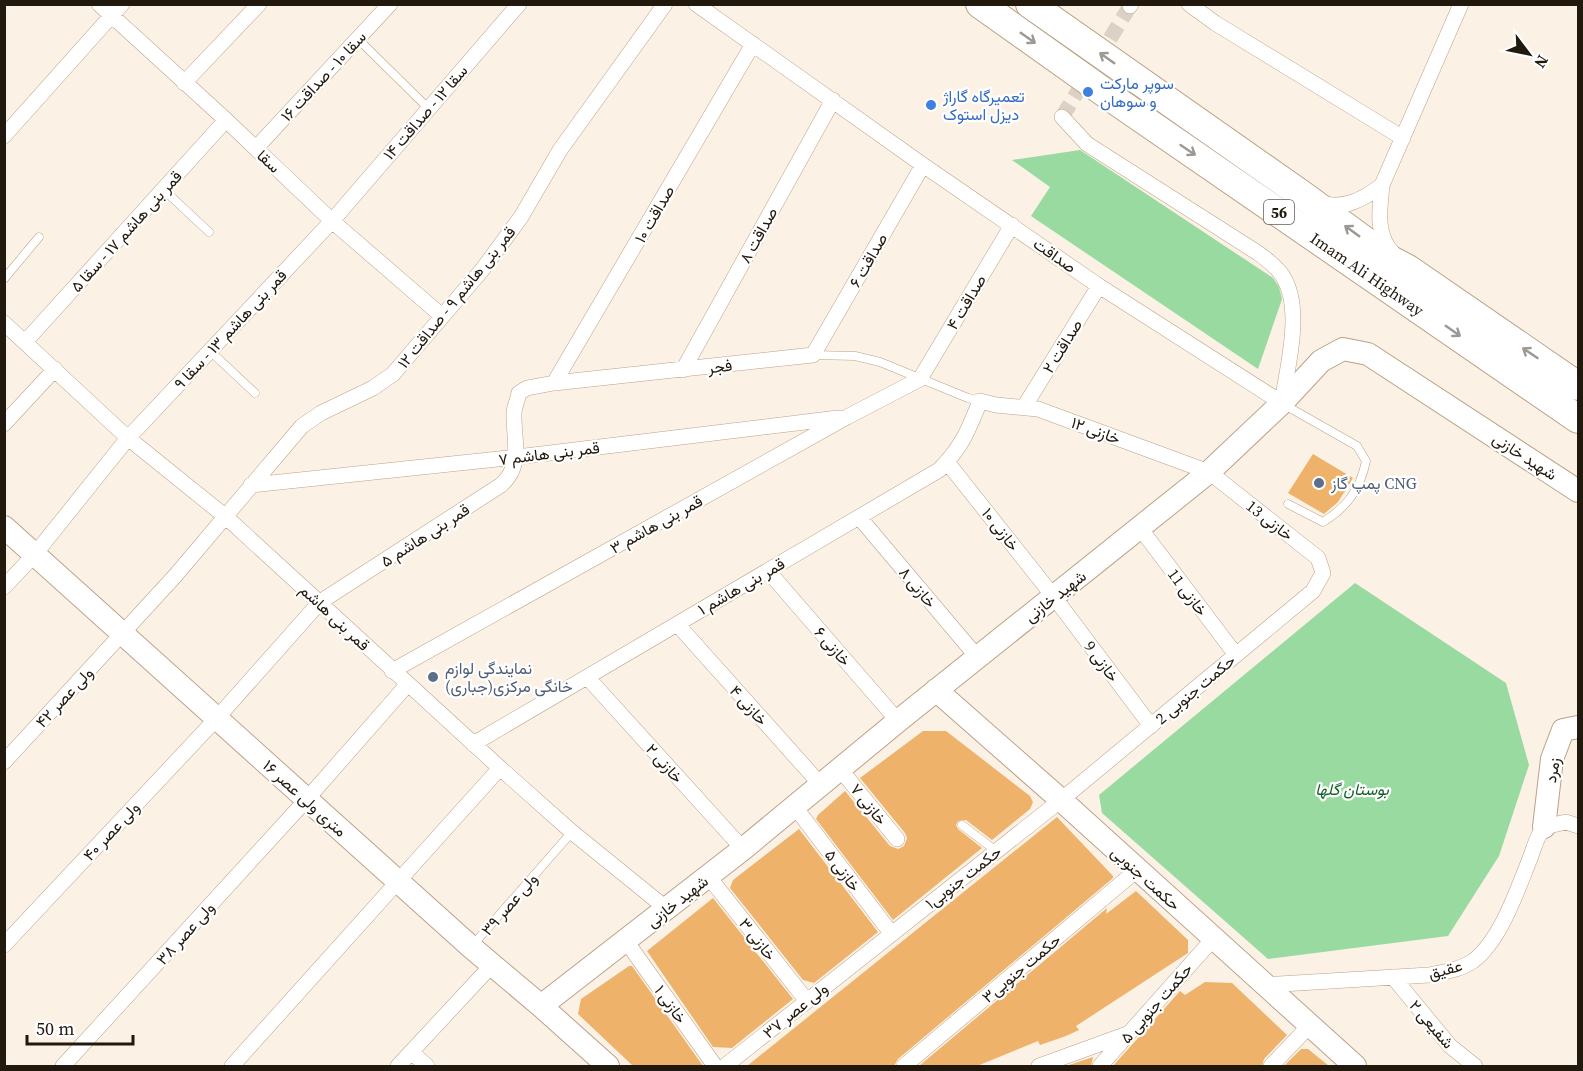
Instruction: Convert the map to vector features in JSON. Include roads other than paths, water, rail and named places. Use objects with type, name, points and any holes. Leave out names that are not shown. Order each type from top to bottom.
[{"type":"highway","name":"Imam Ali Highway","points":[[980,4],[1115,100],[1578,418]]},
{"type":"highway","name":"Imam Ali Highway","points":[[1030,4],[1305,197],[1390,260],[1408,269],[1578,386]]},
{"type":"street","name":"سقا","points":[[99,4],[117,10],[184,83],[332,220],[442,316]]},
{"type":"street","points":[[184,83],[259,4]]},
{"type":"street","name":"سقا ۱۰ - صداقت ۱۶","points":[[256,148],[390,4]]},
{"type":"street","name":"سقا ۱۲ - صداقت ۱۴","points":[[332,220],[519,4]]},
{"type":"street","name":"قمر بنی هاشم ۹ - صداقت ۱۲","points":[[226,517],[302,426],[321,413],[373,388],[393,374],[482,270],[521,217],[560,150],[664,4]]},
{"type":"street","points":[[696,4],[753,44]]},
{"type":"street","points":[[1189,4],[1215,23],[1403,138]]},
{"type":"street","points":[[1408,269],[1387,247],[1381,232],[1379,218],[1382,185],[1461,4]]},
{"type":"street","points":[[4,136],[117,10]]},
{"type":"street","name":"صداقت","points":[[753,44],[1099,286],[1282,403]]},
{"type":"street","name":"صداقت ۱۰","points":[[554,383],[753,44]]},
{"type":"street","name":"صداقت ۸","points":[[683,370],[833,100]]},
{"type":"street","points":[[1062,117],[1087,144],[1258,253],[1282,275],[1289,290],[1293,309],[1291,343],[1282,403]]},
{"type":"street","name":"قمر بنی هاشم ۱۷ - سقا ۵","points":[[25,342],[226,120]]},
{"type":"street","name":"صداقت ۶","points":[[813,355],[923,165]]},
{"type":"street","points":[[1305,197],[1324,204],[1345,204],[1365,198],[1382,185]]},
{"type":"street","name":"قمر بنی هاشم ۱۳ - سقا ۹","points":[[4,587],[35,554],[128,438],[332,220]]},
{"type":"street","name":"صداقت ۴","points":[[920,379],[1012,225]]},
{"type":"street","name":"صداقت ۲","points":[[1024,407],[1099,286]]},
{"type":"street","name":"قمر بنی هاشم","points":[[4,323],[128,438],[226,517],[407,685],[572,832],[667,909]]},
{"type":"street","name":"شهید خازنی","points":[[541,1006],[743,849],[936,690],[1209,472],[1282,403],[1321,361],[1343,349],[1368,354],[1578,490]]},
{"type":"street","name":"فجر","points":[[517,457],[514,410],[519,393],[527,388],[554,383],[813,355]]},
{"type":"street","points":[[4,424],[55,369]]},
{"type":"street","name":"قمر بنی هاشم ۳","points":[[392,671],[847,417],[920,379]]},
{"type":"street","name":"خازنی ۱۲","points":[[980,401],[1038,409],[1209,472]]},
{"type":"street","name":"قمر بنی هاشم ۱","points":[[473,744],[939,470],[963,442],[980,401]]},
{"type":"street","name":"قمر بنی هاشم ۷","points":[[251,485],[517,457],[847,417]]},
{"type":"street","name":"قمر بنی هاشم ۵","points":[[217,718],[320,602],[501,485],[509,478],[517,457]]},
{"type":"street","name":"خازنی ۱۰","points":[[947,462],[1054,597]]},
{"type":"street","name":"خازنی 13","points":[[1209,472],[1318,558],[1323,573]]},
{"type":"street","name":"ولی عصر ۴۲","points":[[4,762],[226,517]]},
{"type":"street","name":"خازنی ۸","points":[[859,517],[978,658]]},
{"type":"street","name":"۱۶ متری ولی عصر","points":[[4,527],[471,947],[608,1066]]},
{"type":"street","name":"خازنی 11","points":[[1140,528],[1236,655]]},
{"type":"street","name":"خازنی ۶","points":[[768,571],[898,721]]},
{"type":"street","name":"حکمت جنوبی 2","points":[[1061,800],[1313,591],[1323,573]]},
{"type":"street","name":"خازنی 9","points":[[1054,597],[1150,726]]},
{"type":"street","name":"خازنی ۴","points":[[677,624],[820,785]]},
{"type":"street","name":"خازنی ۲","points":[[587,677],[743,849]]},
{"type":"street","name":"ولی عصر ۳۸","points":[[63,1066],[307,799],[407,685]]},
{"type":"street","name":"حکمت جنوبی","points":[[936,690],[1355,1066]]},
{"type":"street","name":"ولی عصر ۴۰","points":[[4,945],[217,718]]},
{"type":"street","name":"زمرد","points":[[1544,827],[1552,759],[1563,730],[1578,727]]},
{"type":"street","points":[[232,1066],[500,768]]},
{"type":"street","name":"خازنی ۷","points":[[840,769],[897,839]]},
{"type":"street","name":"حکمت جنوبی۱","points":[[866,954],[1061,800]]},
{"type":"street","name":"خازنی ۵","points":[[795,807],[891,933]]},
{"type":"street","points":[[1544,827],[1566,822],[1578,826]]},
{"type":"street","name":"عقیق","points":[[1264,985],[1429,975],[1453,970],[1472,962],[1485,950],[1497,932],[1517,892],[1537,836],[1544,827]]},
{"type":"street","name":"حکمت جنوبی۳","points":[[904,1066],[1137,870]]},
{"type":"street","name":"خازنی ۳","points":[[708,876],[807,1001]]},
{"type":"street","name":"حکمت جنوبی ۵","points":[[1100,1066],[1213,939]]},
{"type":"street","name":"خازنی ۱","points":[[626,941],[715,1066]]},
{"type":"street","name":"ولی عصر ۳۷","points":[[725,1066],[866,954]]},
{"type":"street","points":[[398,1066],[492,965]]},
{"type":"street","name":"شفیعی ۲","points":[[1393,977],[1450,1046],[1475,1066]]},
{"type":"street","points":[[1272,1066],[1310,1025]]},
{"type":"street","points":[[1040,1066],[1130,1033]]},
{"type":"street","points":[[411,1052],[427,1066]]},
{"type":"lane","points":[[358,39],[429,109]]},
{"type":"lane","points":[[164,189],[209,232]]},
{"type":"lane","points":[[4,279],[39,237]]},
{"type":"lane","points":[[210,351],[255,393]]},
{"type":"lane","name":"فجر","points":[[813,355],[855,356],[880,362],[980,401]]},
{"type":"lane","points":[[1282,403],[1357,446],[1366,461],[1363,478],[1342,510],[1323,522],[1288,504]]},
{"type":"lane","points":[[962,825],[996,851]]},
{"type":"lane","name":"ولی عصر ۳۹","points":[[471,947],[572,832]]},
{"type":"tunnel","points":[[1062,117],[1130,6]]},
{"type":"place","name":"سوپر مارکت و سوهان","points":[[1088,92]]},
{"type":"place","name":"تعمیرگاه گاراژ دیزل استوک","points":[[931,105]]},
{"type":"place","name":"پمپ گاز CNG","points":[[1319,483]]},
{"type":"place","name":"نمایندگی لوازم خانگی مرکزی(جباری)","points":[[433,677]]},
{"type":"park label","name":"بوستان گلها","points":[[1352,789]]}]
